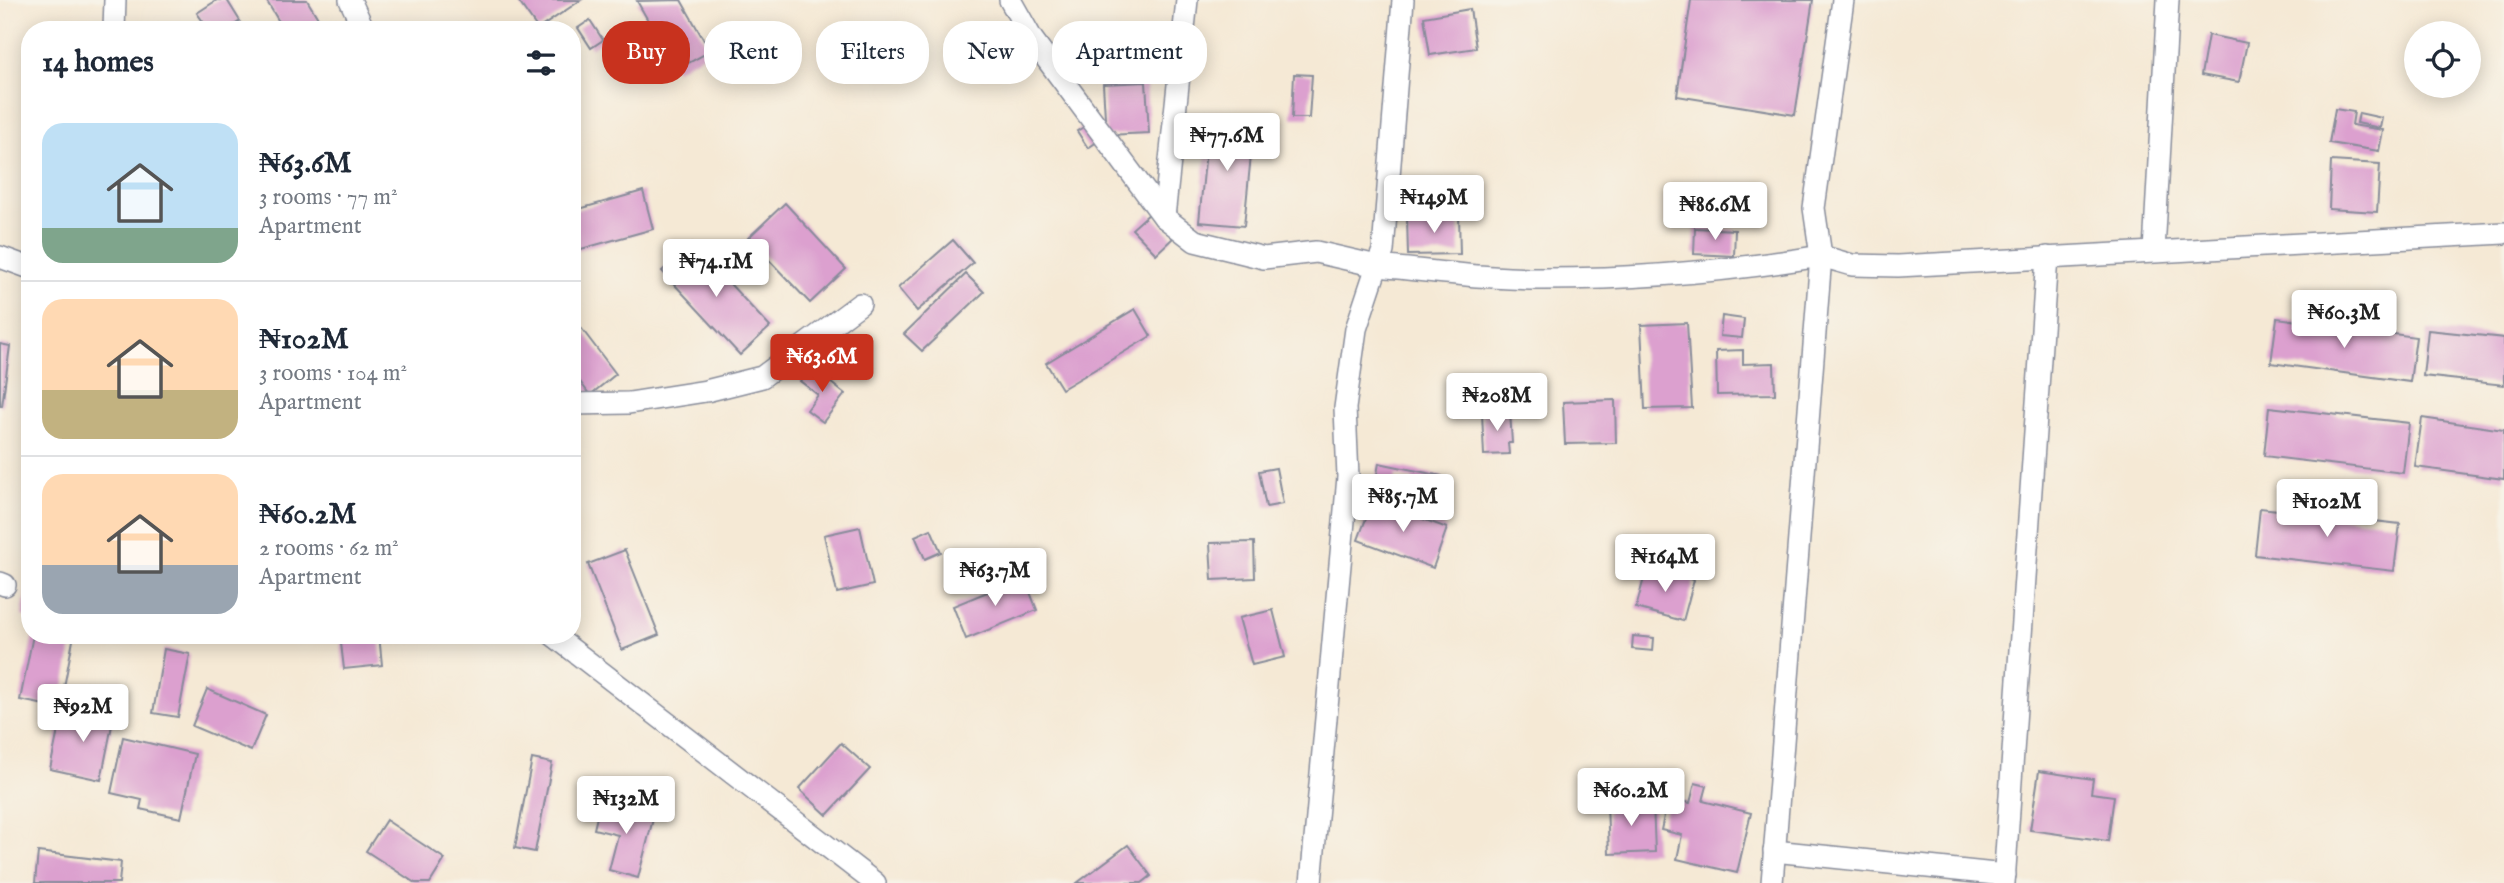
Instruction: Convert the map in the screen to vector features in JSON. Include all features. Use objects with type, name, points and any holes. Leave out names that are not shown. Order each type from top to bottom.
[{"type":"street","points":[[114,21],[115,0]]},
{"type":"street","points":[[350,0],[360,21]]},
{"type":"street","points":[[1010,0],[1032,39],[1164,217],[1195,241],[1264,258],[1316,252],[1377,266],[1541,279],[1669,275],[1753,267],[1821,256],[1852,265],[1875,266],[2504,233]]},
{"type":"street","points":[[1164,217],[1187,0]]},
{"type":"street","points":[[1311,883],[1348,477],[1345,408],[1356,329],[1383,251],[1403,0]]},
{"type":"street","points":[[1772,883],[1821,256],[1814,208],[1843,0]]},
{"type":"street","points":[[2154,251],[2168,0]]},
{"type":"street","points":[[0,257],[21,265]]},
{"type":"street","points":[[1774,851],[2004,879],[2047,257]]},
{"type":"street","points":[[581,404],[629,403],[706,391],[762,377],[860,304]]},
{"type":"street","points":[[566,644],[875,883]]},
{"type":"building","points":[[217,0],[227,0],[240,21],[203,21],[197,13]]},
{"type":"building","points":[[266,0],[307,0],[319,20],[317,21],[279,21]]},
{"type":"building","points":[[581,0],[550,21],[532,21],[519,2]]},
{"type":"building","points":[[681,0],[704,40],[704,54],[690,62],[690,21],[648,21],[637,1]]},
{"type":"building","points":[[1691,0],[1813,0],[1795,115],[1677,96]]},
{"type":"building","points":[[1470,9],[1476,48],[1430,55],[1424,17]]},
{"type":"building","points":[[590,20],[602,41],[591,48],[581,33],[581,26]]},
{"type":"building","points":[[2208,35],[2247,43],[2239,82],[2201,75]]},
{"type":"building","points":[[1294,74],[1312,75],[1309,118],[1292,118]]},
{"type":"building","points":[[1103,84],[1146,84],[1149,133],[1107,135],[1088,148],[1077,131],[1097,119],[1106,134]]},
{"type":"building","points":[[2335,109],[2354,112],[2352,125],[2383,130],[2379,151],[2329,143]]},
{"type":"building","points":[[2359,113],[2382,118],[2380,128],[2357,123]]},
{"type":"building","points":[[1209,120],[1254,124],[1244,226],[1199,222]]},
{"type":"building","points":[[2331,161],[2380,164],[2377,212],[2329,209]]},
{"type":"building","points":[[643,191],[653,229],[581,249],[581,208]]},
{"type":"building","points":[[785,203],[846,269],[810,303],[748,238]]},
{"type":"building","points":[[1150,213],[1173,238],[1156,254],[1132,229]]},
{"type":"building","points":[[1459,215],[1460,254],[1408,255],[1407,217]]},
{"type":"building","points":[[1695,228],[1735,230],[1734,256],[1694,254]]},
{"type":"building","points":[[953,240],[973,263],[917,311],[898,288]]},
{"type":"building","points":[[692,243],[770,327],[740,355],[662,271]]},
{"type":"building","points":[[966,274],[984,292],[922,351],[904,334]]},
{"type":"building","points":[[1135,309],[1151,336],[1062,389],[1046,363]]},
{"type":"building","points":[[1722,316],[1744,319],[1742,338],[1720,336]]},
{"type":"building","points":[[2277,318],[2416,337],[2410,382],[2271,363]]},
{"type":"building","points":[[1687,323],[1692,408],[1645,409],[1641,325]]},
{"type":"building","points":[[581,328],[616,374],[590,395],[581,383]]},
{"type":"building","points":[[2428,330],[2504,338],[2504,385],[2423,376]]},
{"type":"building","points":[[0,344],[10,346],[2,406],[0,406]]},
{"type":"building","points":[[1743,350],[1743,364],[1774,363],[1775,394],[1717,395],[1716,351]]},
{"type":"building","points":[[811,367],[845,394],[823,422],[807,410],[818,395],[800,381]]},
{"type":"building","points":[[1615,400],[1616,443],[1565,444],[1563,402]]},
{"type":"building","points":[[2269,407],[2409,423],[2403,473],[2264,456]]},
{"type":"building","points":[[1510,412],[1512,443],[1508,443],[1509,454],[1484,455],[1482,413]]},
{"type":"building","points":[[2422,418],[2504,430],[2504,479],[2415,467]]},
{"type":"building","points":[[1379,463],[1442,476],[1439,491],[1411,485],[1413,479],[1396,475],[1394,484],[1376,480]]},
{"type":"building","points":[[1276,468],[1283,504],[1266,507],[1259,471]]},
{"type":"building","points":[[1373,500],[1447,528],[1433,568],[1358,540]]},
{"type":"building","points":[[2260,508],[2400,524],[2394,571],[2255,555]]},
{"type":"building","points":[[860,527],[873,585],[837,593],[824,535]]},
{"type":"building","points":[[931,529],[941,552],[925,559],[915,536]]},
{"type":"building","points":[[1254,542],[1255,578],[1212,580],[1210,543]]},
{"type":"building","points":[[625,550],[659,635],[622,650],[588,564]]},
{"type":"building","points":[[1647,567],[1694,580],[1683,621],[1636,608]]},
{"type":"building","points":[[1024,577],[1037,610],[966,639],[953,606]]},
{"type":"building","points":[[1273,610],[1285,657],[1252,665],[1239,618]]},
{"type":"building","points":[[1633,636],[1654,638],[1653,651],[1632,649]]},
{"type":"building","points":[[31,644],[72,644],[60,708],[20,700]]},
{"type":"building","points":[[341,644],[380,644],[382,665],[344,669]]},
{"type":"building","points":[[164,649],[190,654],[178,717],[153,713]]},
{"type":"building","points":[[86,683],[121,693],[115,715],[80,705]]},
{"type":"building","points":[[207,689],[266,715],[251,751],[192,726]]},
{"type":"building","points":[[75,707],[114,715],[101,780],[50,769],[60,721],[72,724]]},
{"type":"building","points":[[123,737],[195,754],[181,818],[140,809],[142,800],[111,793]]},
{"type":"building","points":[[841,743],[870,769],[827,815],[799,789]]},
{"type":"building","points":[[532,759],[552,763],[535,852],[515,848]]},
{"type":"building","points":[[2039,771],[2093,779],[2091,793],[2114,796],[2108,841],[2030,830]]},
{"type":"building","points":[[1695,783],[1707,786],[1703,801],[1751,813],[1737,873],[1677,859],[1682,835],[1661,830],[1668,798],[1690,803]]},
{"type":"building","points":[[601,801],[654,815],[638,878],[609,870],[618,835],[594,829]]},
{"type":"building","points":[[1653,803],[1655,852],[1609,854],[1607,804]]},
{"type":"building","points":[[386,820],[445,859],[430,883],[415,883],[366,851]]},
{"type":"building","points":[[1128,845],[1151,876],[1142,883],[1077,883]]},
{"type":"building","points":[[38,852],[121,862],[119,883],[35,883]]}]
